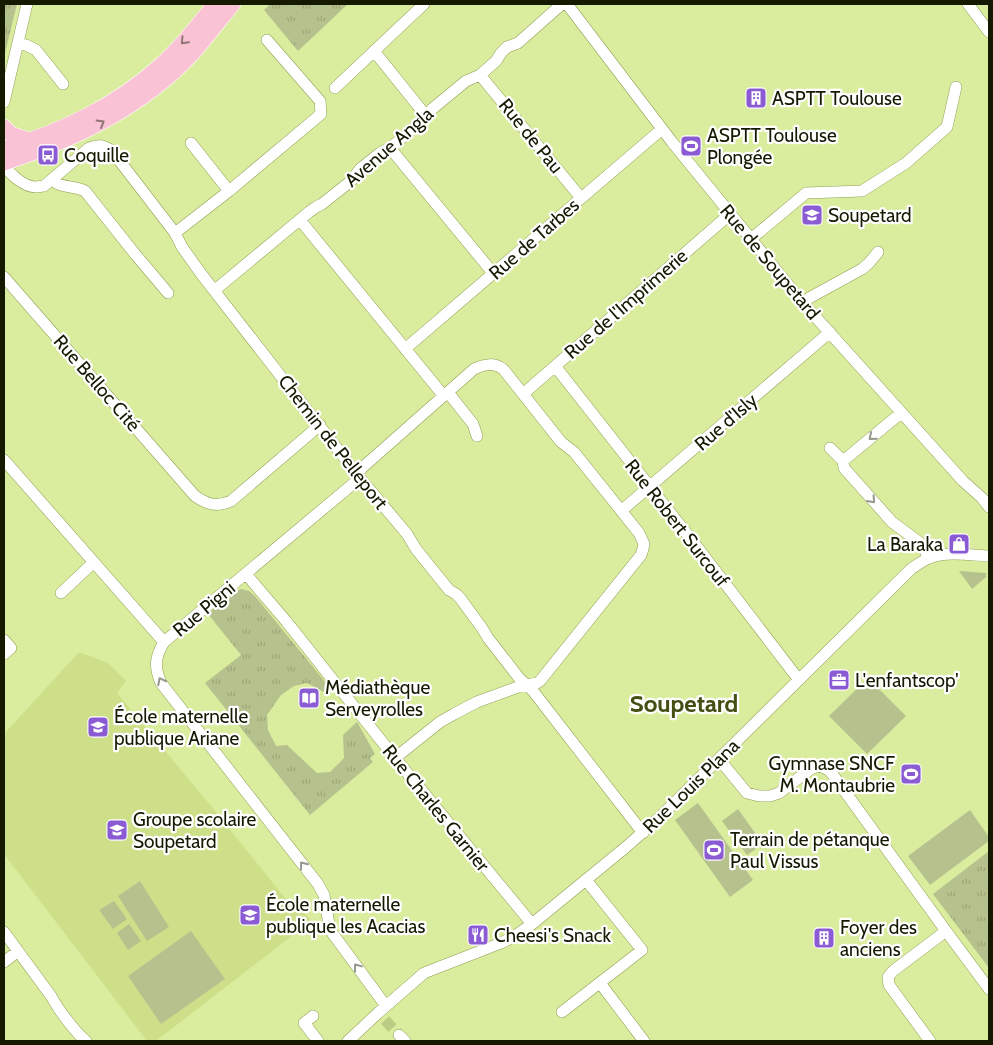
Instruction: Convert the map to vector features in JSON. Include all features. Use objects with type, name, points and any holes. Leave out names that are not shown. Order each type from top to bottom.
[{"type":"main road","points":[[4,149],[89,116],[137,85],[169,57],[215,4]]},
{"type":"main road","points":[[4,163],[89,130],[147,94],[191,55],[233,4]]},
{"type":"main road","points":[[4,127],[12,134],[30,140]]},
{"type":"street","points":[[4,102],[27,4]]},
{"type":"street","points":[[335,88],[424,4]]},
{"type":"street","name":"Avenue Angla","points":[[215,290],[316,206],[322,204],[351,181],[360,169],[380,153],[390,148],[466,81],[480,75],[496,61],[507,47],[518,43],[562,4]]},
{"type":"street","name":"Rue de Soupetard","points":[[567,4],[662,129],[803,303],[901,413],[989,507]]},
{"type":"street","points":[[968,4],[989,32]]},
{"type":"street","points":[[175,233],[321,114],[320,101],[267,40]]},
{"type":"street","points":[[18,43],[26,44],[36,50],[63,84]]},
{"type":"street","points":[[374,51],[427,117]]},
{"type":"street","name":"Rue de Pau","points":[[480,75],[581,198]]},
{"type":"street","points":[[750,239],[806,193],[862,191],[906,163],[947,127],[956,87]]},
{"type":"street","name":"Rue de Tarbes","points":[[406,349],[662,129]]},
{"type":"street","points":[[191,143],[229,190]]},
{"type":"street","name":"Chemin de Pelleport","points":[[4,163],[14,177],[29,186],[36,187],[44,186],[89,148],[96,145],[105,146],[121,160],[175,233],[182,247],[359,476],[407,534],[449,590],[460,598],[488,638],[526,686],[533,691],[643,833]]},
{"type":"street","points":[[390,148],[493,273]]},
{"type":"street","points":[[52,180],[65,187],[78,188],[85,191],[168,294]]},
{"type":"street","name":"Rue de l'Imprimerie","points":[[523,394],[730,214]]},
{"type":"street","points":[[300,220],[443,395],[450,395],[473,424],[477,436]]},
{"type":"street","points":[[803,303],[862,269],[878,252]]},
{"type":"street","name":"Rue Belloc Cité","points":[[4,277],[202,501],[212,505],[231,501],[320,425]]},
{"type":"street","name":"Rue d'Isly","points":[[621,511],[830,332]]},
{"type":"street","name":"Rue Pigni","points":[[4,460],[164,642],[359,476],[363,467],[474,369],[491,364],[504,370],[561,442],[574,452],[639,533],[644,549],[544,677],[536,683],[518,687],[477,702],[454,714],[440,722],[395,758]]},
{"type":"street","name":"Rue Robert Surcouf","points":[[555,366],[799,680]]},
{"type":"street","points":[[843,461],[901,413]]},
{"type":"street","points":[[830,448],[843,461],[844,468],[892,522],[923,546],[928,558]]},
{"type":"street","name":"Rue Louis Plana","points":[[348,1041],[383,1013],[424,973],[516,936],[643,833],[911,569],[928,558],[935,556],[952,554],[989,556]]},
{"type":"street","points":[[61,593],[94,562]]},
{"type":"street","name":"Rue Charles Garnier","points":[[246,574],[532,924]]},
{"type":"street","points":[[4,640],[10,648],[4,654]]},
{"type":"street","points":[[164,642],[158,651],[156,662],[157,674],[161,683],[318,884],[324,895],[330,930],[383,1013]]},
{"type":"street","points":[[719,759],[746,793],[759,796],[770,796],[779,793],[812,768],[821,766],[830,771],[989,989]]},
{"type":"street","points":[[562,1012],[642,950],[586,880]]},
{"type":"street","points":[[930,1041],[889,985],[888,977],[893,971],[946,931]]},
{"type":"street","points":[[4,932],[80,1037],[86,1041]]},
{"type":"street","points":[[4,962],[18,952]]},
{"type":"street","points":[[600,982],[644,1041]]},
{"type":"street","points":[[312,1016],[304,1023],[318,1041]]},
{"type":"shaded area","name":"Groupe scolaire Soupetard","points":[[79,652],[108,663],[126,681],[117,693],[297,913],[302,909],[311,921],[156,1041],[147,1041],[4,854],[4,734]]},
{"type":"green space","points":[[4,4],[17,4],[4,57]]},
{"type":"green space","points":[[270,4],[348,4],[298,51],[264,10]]},
{"type":"green space","points":[[959,571],[986,573],[986,577],[972,589]]},
{"type":"green space","points":[[241,589],[249,591],[255,596],[331,689],[326,693],[307,683],[294,686],[281,695],[267,715],[268,730],[276,746],[287,745],[317,773],[330,772],[344,758],[343,735],[357,722],[375,754],[370,758],[373,762],[310,815],[205,683],[241,655],[208,614],[235,591]]},
{"type":"green space","points":[[868,678],[906,716],[867,754],[829,716]]},
{"type":"green space","name":"Terrain de pétanque Paul Vissus","points":[[698,803],[753,880],[730,897],[675,820]]},
{"type":"green space","name":"Terrain de pétanque Paul Vissus","points":[[738,809],[763,844],[747,855],[722,821]]},
{"type":"green space","points":[[970,810],[989,837],[989,841],[930,885],[908,856]]},
{"type":"green space","points":[[989,851],[989,968],[933,894]]},
{"type":"green space","points":[[140,881],[169,927],[147,941],[118,896]]},
{"type":"green space","points":[[114,901],[127,919],[113,929],[99,910]]},
{"type":"green space","points":[[129,924],[141,941],[128,950],[117,933]]},
{"type":"green space","points":[[191,931],[225,979],[161,1024],[128,976]]},
{"type":"tunnel","points":[[385,1020],[399,1035]]},
{"type":"place","name":"ASPTT Toulouse","points":[[756,98]]},
{"type":"place","name":"ASPTT Toulouse Plongée","points":[[691,146]]},
{"type":"place","name":"Coquille","points":[[48,155]]},
{"type":"place","name":"Soupetard","points":[[812,215]]},
{"type":"place","name":"La Baraka","points":[[959,544]]},
{"type":"place","name":"L'enfantscop'","points":[[839,680]]},
{"type":"place","name":"Médiathèque Serveyrolles","points":[[309,698]]},
{"type":"place","name":"École maternelle publique Ariane","points":[[98,727]]},
{"type":"place","name":"Gymnase SNCF M. Montaubrie","points":[[911,774]]},
{"type":"place","name":"Groupe scolaire Soupetard","points":[[117,830]]},
{"type":"place","name":"Terrain de pétanque Paul Vissus","points":[[714,850]]},
{"type":"place","name":"École maternelle publique les Acacias","points":[[250,915]]},
{"type":"place","name":"Cheesi's Snack","points":[[478,935]]},
{"type":"place","name":"Foyer des anciens","points":[[824,938]]},
{"type":"district","name":"Soupetard","points":[[684,703]]}]
